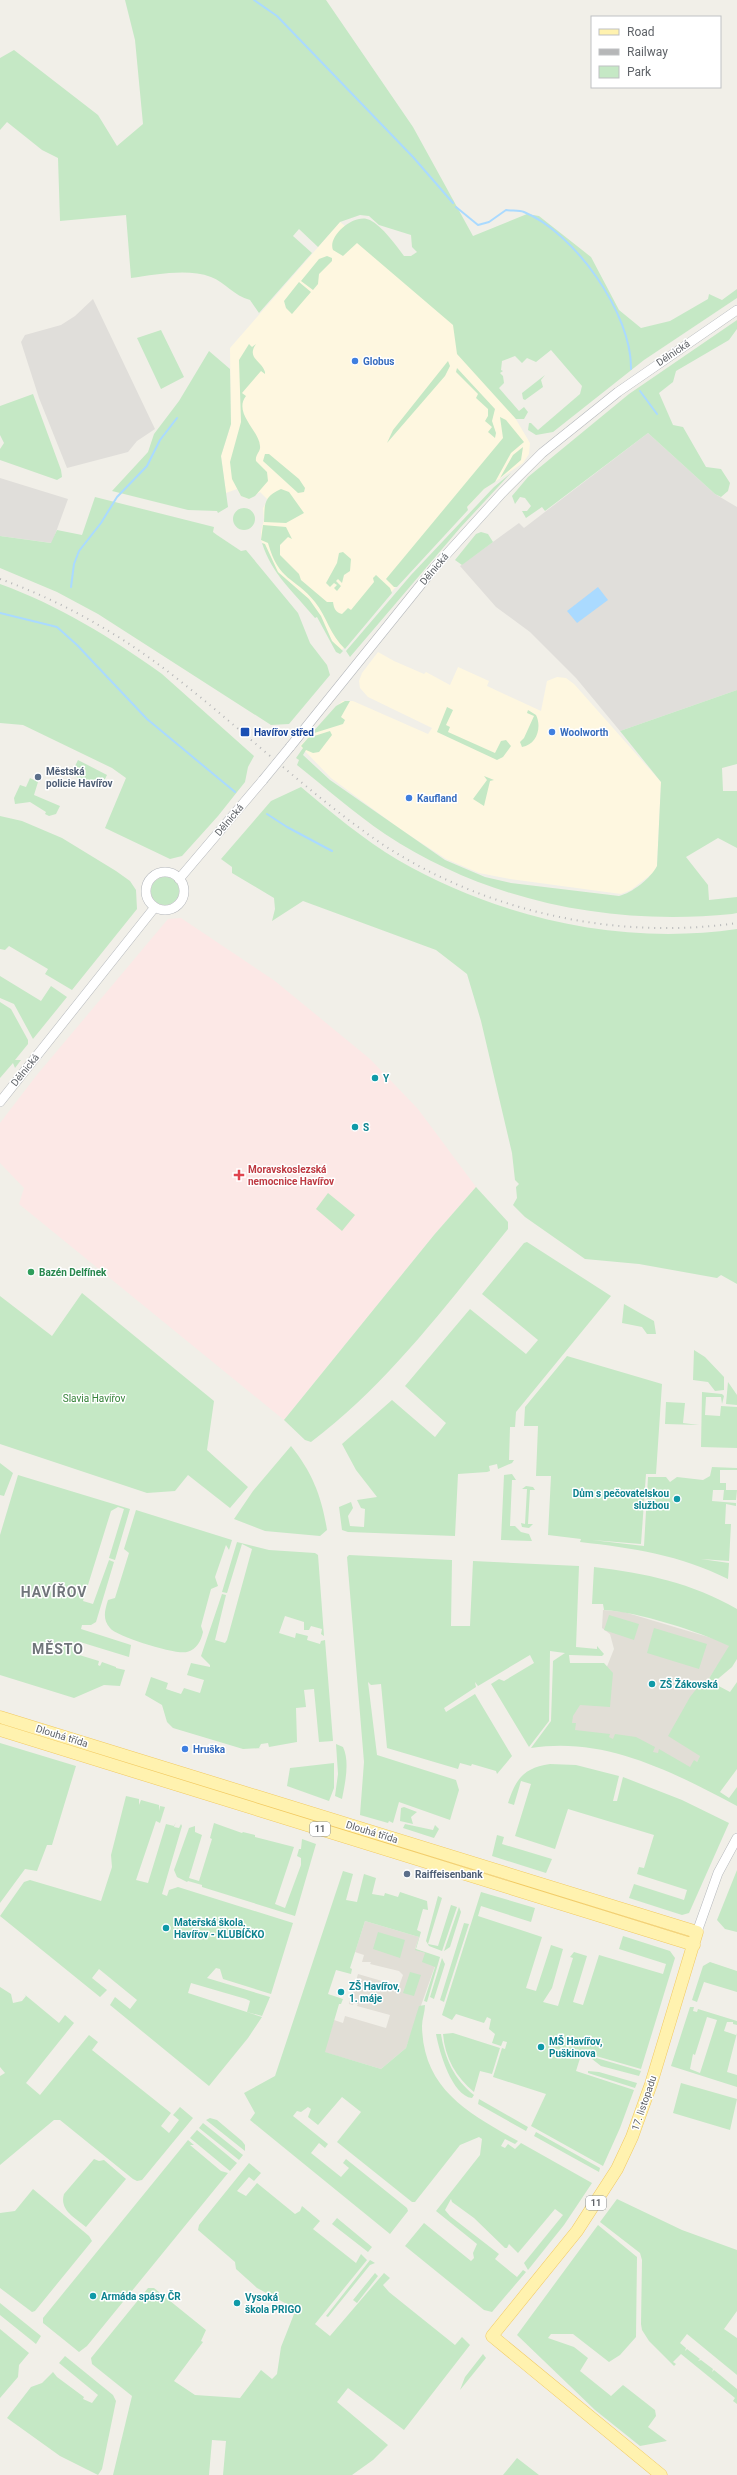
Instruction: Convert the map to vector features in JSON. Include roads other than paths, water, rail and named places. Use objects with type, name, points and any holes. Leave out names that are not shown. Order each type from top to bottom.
[{"type":"main road","name":"Dlouhá třída","points":[[0,1717],[697,1932]]},
{"type":"main road","name":"Dlouhá třída","points":[[0,1730],[694,1945]]},
{"type":"main road","name":"17. listopadu","points":[[661,2475],[492,2336],[577,2231],[617,2169],[632,2137],[651,2084],[697,1932]]},
{"type":"street","name":"Dělnická","points":[[179,879],[263,780],[435,567],[502,493],[542,453],[618,392],[737,310]]},
{"type":"street","points":[[164,872],[172,874],[179,879],[184,892],[180,903],[167,910],[155,908],[146,895],[149,880],[164,872]]},
{"type":"street","name":"Dělnická","points":[[0,1102],[155,908]]},
{"type":"street","name":"17. listopadu","points":[[697,1932],[718,1873],[737,1838]]},
{"type":"water","points":[[598,587],[608,600],[577,623],[567,611]]},
{"type":"waterway","points":[[254,0],[277,16],[413,157],[453,203]]},
{"type":"waterway","points":[[456,207],[478,225],[489,222],[506,210],[522,211],[543,223],[562,238],[581,256],[611,301],[622,324],[629,347],[631,369]]},
{"type":"waterway","points":[[640,391],[657,414]]},
{"type":"waterway","points":[[71,587],[74,564],[79,551],[101,523],[117,497],[147,466],[160,440],[177,418]]},
{"type":"waterway","points":[[0,613],[57,627],[77,645],[147,719],[235,792]]},
{"type":"waterway","points":[[267,814],[287,827],[332,851]]},
{"type":"railway","points":[[0,579],[22,587],[65,607],[107,630],[147,656],[193,691],[351,822],[379,842],[419,866],[461,886],[505,903],[551,915],[597,923],[644,928],[691,928],[737,923]]},
{"type":"place","name":"Globus","points":[[355,361]]},
{"type":"place","name":"Havířov střed","points":[[245,732]]},
{"type":"place","name":"Woolworth","points":[[552,732]]},
{"type":"place","name":"Městská policie Havířov","points":[[38,777]]},
{"type":"place","name":"Kaufland","points":[[409,798]]},
{"type":"place","name":"Y","points":[[375,1078]]},
{"type":"place","name":"S","points":[[355,1127]]},
{"type":"place","name":"Moravskoslezská nemocnice Havířov","points":[[239,1175]]},
{"type":"place","name":"Bazén Delfínek","points":[[31,1272]]},
{"type":"place","name":"Dům s pečovatelskou službou","points":[[677,1499]]},
{"type":"place","name":"ZŠ Žákovská","points":[[652,1684]]},
{"type":"place","name":"Hruška","points":[[185,1749]]},
{"type":"place","name":"Raiffeisenbank","points":[[407,1874]]},
{"type":"place","name":"Mateřská škola, Havířov - KLUBÍČKO","points":[[166,1928]]},
{"type":"place","name":"ZŠ Havířov, 1. máje","points":[[341,1992]]},
{"type":"place","name":"MŠ Havířov, Puškinova","points":[[541,2047]]},
{"type":"place","name":"Armáda spásy ČR","points":[[93,2296]]},
{"type":"place","name":"Vysoká škola PRIGO","points":[[237,2303]]},
{"type":"district","name":"HAVÍŘOV","points":[[54,1592]]},
{"type":"district","name":"MĚSTO","points":[[58,1649]]},
{"type":"park label","name":"Slavia Havířov","points":[[94,1398]]}]
